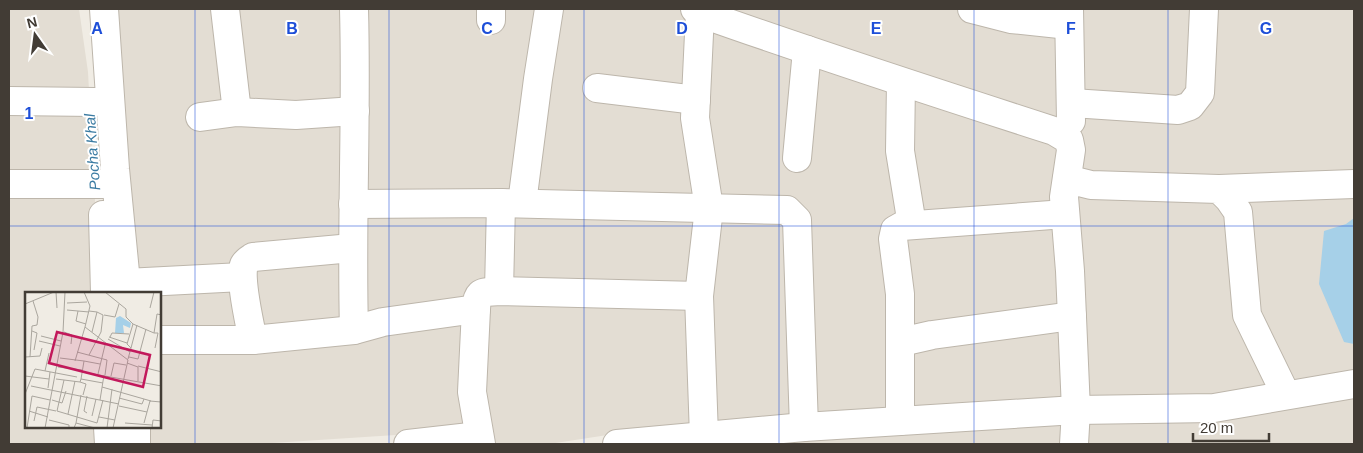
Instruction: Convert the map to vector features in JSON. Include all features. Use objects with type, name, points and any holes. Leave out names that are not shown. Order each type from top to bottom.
[{"type":"street","points":[[88,9],[103,184],[120,290]]},
{"type":"street","points":[[104,9],[115,169],[120,290]]},
{"type":"street","points":[[225,9],[237,112]]},
{"type":"street","points":[[354,9],[352,248],[354,330]]},
{"type":"street","points":[[499,291],[512,203],[550,9]]},
{"type":"street","points":[[972,9],[1011,19],[1069,17],[1072,102],[1069,140],[1071,150],[1064,196],[1070,271],[1076,410],[1074,444]]},
{"type":"street","points":[[1072,102],[1178,110],[1190,106],[1200,93],[1204,9]]},
{"type":"street","points":[[704,436],[700,296],[709,208],[695,118],[706,12],[807,50],[1054,131],[1069,140]]},
{"type":"street","points":[[797,158],[807,50]]},
{"type":"street","points":[[901,82],[900,151],[912,225]]},
{"type":"street","points":[[597,88],[696,100]]},
{"type":"street","points":[[9,101],[95,102]]},
{"type":"street","points":[[200,117],[237,112],[296,115],[354,111]]},
{"type":"street","points":[[1067,179],[1091,185],[1219,189],[1354,184]]},
{"type":"street","points":[[9,184],[103,184]]},
{"type":"street","points":[[1219,189],[1238,212],[1247,314],[1286,395]]},
{"type":"street","points":[[353,204],[512,203],[787,210],[797,220],[800,433]]},
{"type":"street","points":[[900,421],[900,294],[893,239],[895,230],[902,226],[912,225],[1065,214]]},
{"type":"street","points":[[253,340],[242,277],[244,266],[253,257],[352,248]]},
{"type":"street","points":[[120,290],[242,277]]},
{"type":"street","points":[[408,444],[480,440],[472,392],[477,297],[482,293],[499,291],[700,296]]},
{"type":"street","points":[[161,340],[253,340],[354,330],[383,322],[476,309]]},
{"type":"street","points":[[901,342],[939,333],[1072,316]]},
{"type":"street","points":[[617,444],[704,436],[800,433],[900,421],[1076,410],[1214,408],[1354,384]]},
{"type":"street","points":[[108,428],[109,444]]},
{"type":"street","points":[[136,428],[136,444]]},
{"type":"shaded area","points":[[9,9],[79,9],[88,72],[100,292],[25,292],[25,428],[106,428],[107,444],[9,444]]},
{"type":"shaded area","points":[[108,9],[348,9],[346,241],[236,267],[131,272]]},
{"type":"shaded area","points":[[358,9],[679,9],[688,16],[700,194],[691,427],[614,434],[549,444],[492,444],[488,429],[257,444],[142,444],[141,428],[161,428],[161,293],[253,264],[359,252]]},
{"type":"shaded area","points":[[719,9],[1060,9],[1063,104],[1057,122]]},
{"type":"shaded area","points":[[1078,9],[1354,9],[1354,372],[1210,397],[1087,397],[1073,200]]},
{"type":"shaded area","points":[[708,28],[1047,140],[1060,151],[1067,403],[714,421],[703,105]]},
{"type":"shaded area","points":[[1354,390],[1354,444],[1081,444],[1082,422]]},
{"type":"shaded area","points":[[1066,419],[1065,444],[726,444]]},
{"type":"water","points":[[1354,218],[1354,344],[1344,342],[1319,284],[1324,231],[1346,224]]},
{"type":"water label","name":"Pocha Khal","points":[[92,152]]}]
